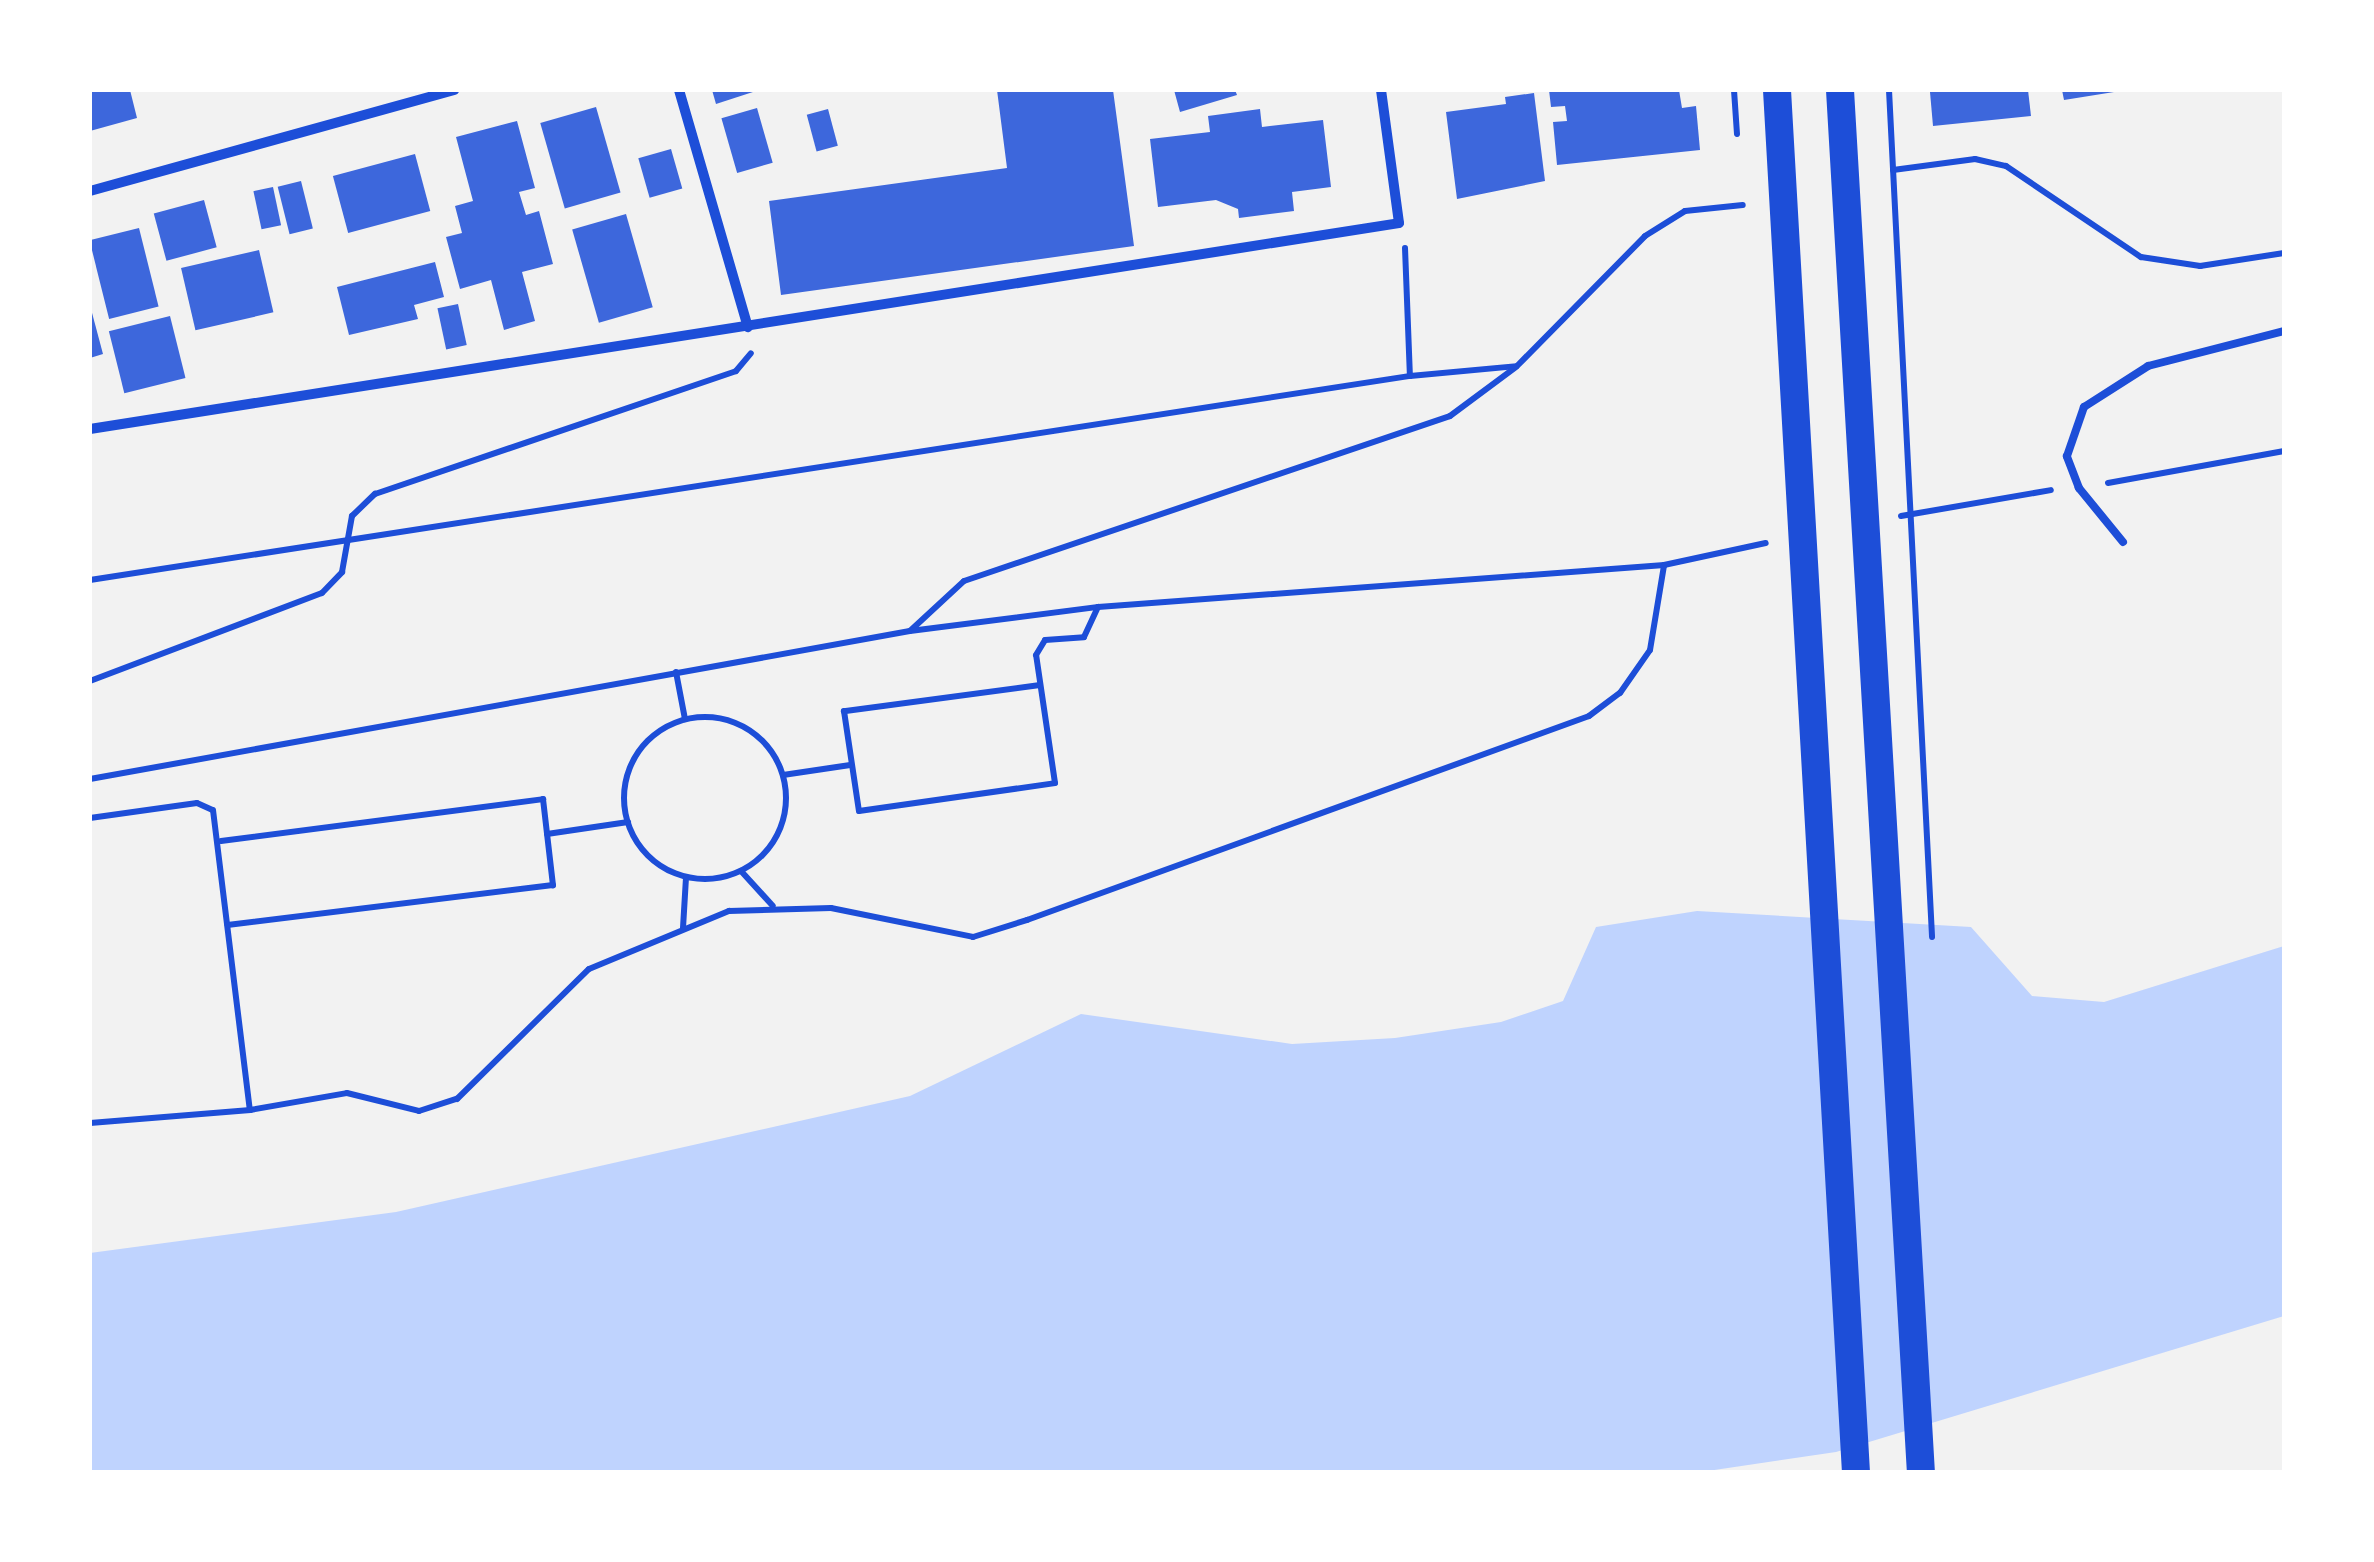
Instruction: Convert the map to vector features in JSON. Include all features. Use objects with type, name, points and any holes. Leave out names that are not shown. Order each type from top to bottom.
[{"type":"highway","points":[[1777,90],[1856,1472]]},
{"type":"highway","points":[[1840,90],[1921,1472]]},
{"type":"street","points":[[90,192],[454,90]]},
{"type":"street","points":[[679,90],[748,327]]},
{"type":"street","points":[[90,429],[1399,223],[1381,90]]},
{"type":"lane","points":[[2123,542],[2078,488],[2068,456],[2073,427],[2104,390],[2148,366],[2284,331]]},
{"type":"path","points":[[1889,90],[1933,959]]},
{"type":"path","points":[[1893,170],[1975,159],[2006,166],[2140,258],[2200,266],[2284,253]]},
{"type":"path","points":[[910,631],[964,582],[1450,416],[1517,366],[1645,236],[1684,211],[1743,205]]},
{"type":"path","points":[[1409,266],[1410,376]]},
{"type":"path","points":[[90,681],[322,593],[342,572],[358,505],[375,494],[736,370],[751,358],[748,327]]},
{"type":"path","points":[[90,580],[1410,376],[1517,366]]},
{"type":"path","points":[[1897,517],[2013,493],[2078,488],[2284,451]]},
{"type":"path","points":[[90,779],[910,631],[1098,607],[1664,564],[1780,541]]},
{"type":"path","points":[[90,1122],[250,1110],[346,1094],[419,1111],[456,1098],[590,969],[729,911],[831,908],[973,937],[1589,716],[1620,693],[1650,650],[1664,564]]},
{"type":"path","points":[[1040,685],[844,711],[860,811],[1055,784],[1036,655],[1045,640],[1084,637],[1098,607]]},
{"type":"path","points":[[676,671],[685,719]]},
{"type":"path","points":[[685,719],[722,720],[756,735],[783,775],[786,803],[779,831],[764,854],[741,871],[714,879],[686,878],[640,847],[628,822],[629,770],[652,738],[685,719]]},
{"type":"path","points":[[783,775],[850,765]]},
{"type":"path","points":[[220,841],[543,799],[553,885],[227,926]]},
{"type":"path","points":[[90,818],[197,803],[214,810],[250,1110]]},
{"type":"path","points":[[547,834],[628,822]]},
{"type":"path","points":[[741,871],[774,907]]},
{"type":"path","points":[[683,928],[686,878]]},
{"type":"water","points":[[1697,911],[1971,927],[2032,996],[2104,1002],[2284,946],[2284,1316],[1836,1452],[1701,1472],[90,1472],[90,1253],[396,1212],[910,1096],[1081,1014],[1292,1044],[1395,1038],[1501,1022],[1563,1001],[1596,927]]},
{"type":"building","points":[[90,90],[130,90],[137,118],[90,131]]},
{"type":"building","points":[[712,90],[756,90],[756,91],[716,104]]},
{"type":"building","points":[[997,90],[1113,90],[1134,246],[781,295],[769,201],[1007,168]]},
{"type":"building","points":[[1174,90],[1235,90],[1237,95],[1180,112]]},
{"type":"building","points":[[1549,90],[1679,90],[1682,108],[1696,106],[1700,150],[1557,165],[1553,122],[1567,121],[1565,106],[1551,107]]},
{"type":"building","points":[[2028,90],[2031,116],[1933,126],[1930,92]]},
{"type":"building","points":[[2062,90],[2114,90],[2114,92],[2064,100]]},
{"type":"building","points":[[1534,93],[1545,181],[1457,199],[1446,112],[1506,104],[1505,97]]},
{"type":"building","points":[[596,107],[621,193],[565,209],[540,123]]},
{"type":"building","points":[[757,108],[773,163],[737,173],[721,118]]},
{"type":"building","points":[[828,109],[838,146],[817,151],[807,115]]},
{"type":"building","points":[[1260,109],[1262,127],[1323,120],[1331,187],[1292,192],[1294,211],[1239,218],[1238,209],[1216,200],[1158,207],[1150,139],[1210,132],[1208,116]]},
{"type":"building","points":[[517,121],[535,188],[519,192],[526,215],[539,211],[553,264],[522,272],[535,321],[504,330],[491,280],[460,289],[446,237],[462,233],[455,206],[473,201],[456,137]]},
{"type":"building","points":[[671,149],[682,188],[650,198],[638,158]]},
{"type":"building","points":[[415,154],[430,211],[348,233],[333,176]]},
{"type":"building","points":[[301,181],[313,229],[290,234],[278,187]]},
{"type":"building","points":[[273,187],[281,225],[262,229],[253,191]]},
{"type":"building","points":[[204,200],[217,247],[166,261],[154,213]]},
{"type":"building","points":[[626,214],[653,307],[599,323],[572,229]]},
{"type":"building","points":[[139,228],[159,307],[109,319],[90,240]]},
{"type":"building","points":[[259,250],[273,312],[195,330],[181,268]]},
{"type":"building","points":[[435,262],[444,297],[414,305],[418,319],[349,335],[337,287]]},
{"type":"building","points":[[458,304],[467,345],[446,349],[437,308]]},
{"type":"building","points":[[90,310],[103,354],[90,358]]},
{"type":"building","points":[[170,316],[185,378],[124,393],[109,331]]}]
